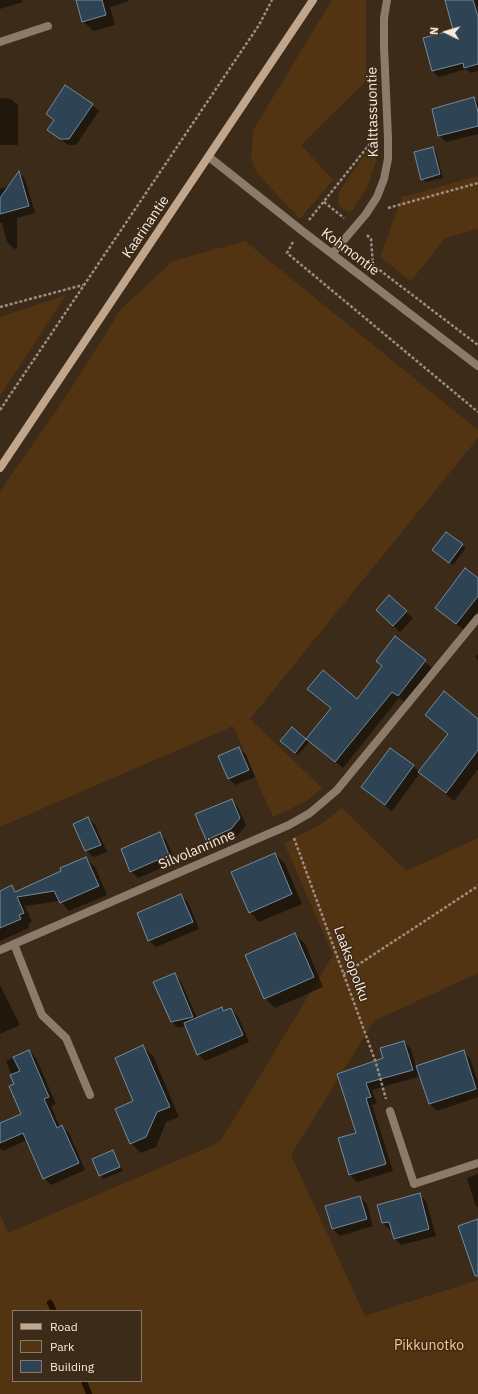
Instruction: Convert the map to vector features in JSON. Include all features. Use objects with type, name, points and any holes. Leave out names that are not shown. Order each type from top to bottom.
[{"type":"main road","name":"Kaarinantie","points":[[0,468],[313,0]]},
{"type":"street","name":"Kalttassuontie","points":[[332,254],[366,214],[377,197],[384,179],[388,159],[384,40],[386,0]]},
{"type":"street","points":[[0,42],[48,26]]},
{"type":"street","name":"Kohmontie","points":[[208,157],[478,366]]},
{"type":"street","name":"Silvolanrinne","points":[[0,950],[289,825],[310,813],[337,790],[478,618]]},
{"type":"street","points":[[14,944],[42,1015],[66,1038],[90,1095]]},
{"type":"street","points":[[390,1111],[414,1184],[478,1163]]},
{"type":"path","points":[[0,410],[259,25],[272,0]]},
{"type":"path","points":[[375,138],[301,230],[286,253],[478,412]]},
{"type":"path","points":[[366,214],[478,184]]},
{"type":"path","points":[[324,202],[371,238],[373,265],[478,345]]},
{"type":"path","points":[[0,307],[83,285]]},
{"type":"path","name":"Laaksopolku","points":[[289,825],[376,1063],[390,1111]]},
{"type":"path","points":[[344,974],[478,886]]},
{"type":"green space","points":[[332,0],[366,0],[366,81],[301,145],[333,180],[300,219],[256,172],[251,158],[253,130]]},
{"type":"green space","points":[[377,138],[376,161],[368,186],[350,213],[341,207],[338,202],[339,191]]},
{"type":"green space","points":[[478,176],[478,229],[445,238],[411,281],[380,257],[402,197]]},
{"type":"green space","points":[[245,241],[478,430],[478,438],[250,719],[322,788],[307,801],[273,817],[233,726],[0,827],[0,491],[65,398],[121,309],[173,261]]},
{"type":"green space","points":[[66,295],[0,396],[0,317]]},
{"type":"green space","points":[[342,808],[406,871],[478,838],[478,973],[374,1021],[291,1155],[365,1316],[478,1280],[478,1394],[0,1394],[0,1214],[8,1233],[220,1142],[333,955],[284,843],[323,823]]},
{"type":"building","points":[[76,0],[102,0],[106,15],[82,22]]},
{"type":"building","points":[[445,0],[473,0],[478,17],[478,64],[464,68],[463,63],[432,71],[423,38],[453,30]]},
{"type":"building","points":[[65,85],[93,104],[69,139],[60,139],[47,130],[54,120],[46,114]]},
{"type":"building","points":[[474,97],[478,112],[478,126],[438,136],[432,109]]},
{"type":"building","points":[[433,147],[440,174],[421,180],[414,152]]},
{"type":"building","points":[[19,171],[29,206],[0,214],[0,198]]},
{"type":"building","points":[[446,532],[463,544],[449,563],[432,550]]},
{"type":"building","points":[[465,568],[478,578],[478,596],[456,624],[435,608]]},
{"type":"building","points":[[389,595],[407,611],[393,626],[376,610]]},
{"type":"building","points":[[395,636],[426,660],[398,696],[392,692],[335,762],[306,739],[331,708],[307,689],[323,670],[357,699],[382,666],[376,661]]},
{"type":"building","points":[[444,691],[478,719],[478,750],[446,793],[418,772],[448,734],[425,715]]},
{"type":"building","points":[[292,727],[306,739],[295,753],[280,741]]},
{"type":"building","points":[[239,747],[249,770],[228,779],[218,756]]},
{"type":"building","points":[[390,748],[414,765],[385,805],[361,787]]},
{"type":"building","points":[[232,799],[240,818],[231,829],[206,840],[195,814]]},
{"type":"building","points":[[88,817],[101,845],[85,851],[73,824]]},
{"type":"building","points":[[160,832],[169,855],[130,872],[121,849]]},
{"type":"building","points":[[275,853],[292,894],[249,913],[231,872]]},
{"type":"building","points":[[86,857],[99,886],[60,903],[54,891],[17,897],[24,913],[19,915],[21,919],[0,928],[0,891],[12,885],[15,892],[61,871],[60,868]]},
{"type":"building","points":[[181,894],[193,922],[148,941],[137,913]]},
{"type":"building","points":[[295,933],[314,977],[264,999],[245,955]]},
{"type":"building","points":[[175,973],[193,1017],[171,1022],[153,982]]},
{"type":"building","points":[[222,1007],[223,1011],[231,1008],[243,1035],[197,1055],[184,1023]]},
{"type":"building","points":[[404,1041],[413,1070],[366,1083],[371,1097],[366,1098],[386,1164],[349,1175],[338,1138],[356,1133],[337,1074],[383,1058],[380,1048]]},
{"type":"building","points":[[143,1045],[170,1107],[157,1112],[146,1137],[130,1144],[115,1109],[133,1101],[115,1058]]},
{"type":"building","points":[[29,1050],[49,1097],[44,1099],[57,1128],[62,1125],[79,1163],[43,1179],[23,1133],[0,1143],[0,1123],[21,1114],[9,1086],[14,1084],[10,1075],[20,1071],[13,1057]]},
{"type":"building","points":[[464,1050],[476,1089],[429,1104],[416,1066]]},
{"type":"building","points":[[113,1150],[120,1167],[99,1176],[92,1159]]},
{"type":"building","points":[[420,1193],[429,1229],[394,1239],[389,1222],[382,1223],[377,1205]]},
{"type":"building","points":[[360,1196],[367,1219],[332,1229],[325,1206]]},
{"type":"building","points":[[478,1219],[478,1276],[475,1276],[458,1226]]},
{"type":"waterway","name":"Pikkunotko","points":[[50,1303],[54,1310]]},
{"type":"waterway","name":"Pikkunotko","points":[[84,1382],[89,1394]]}]
